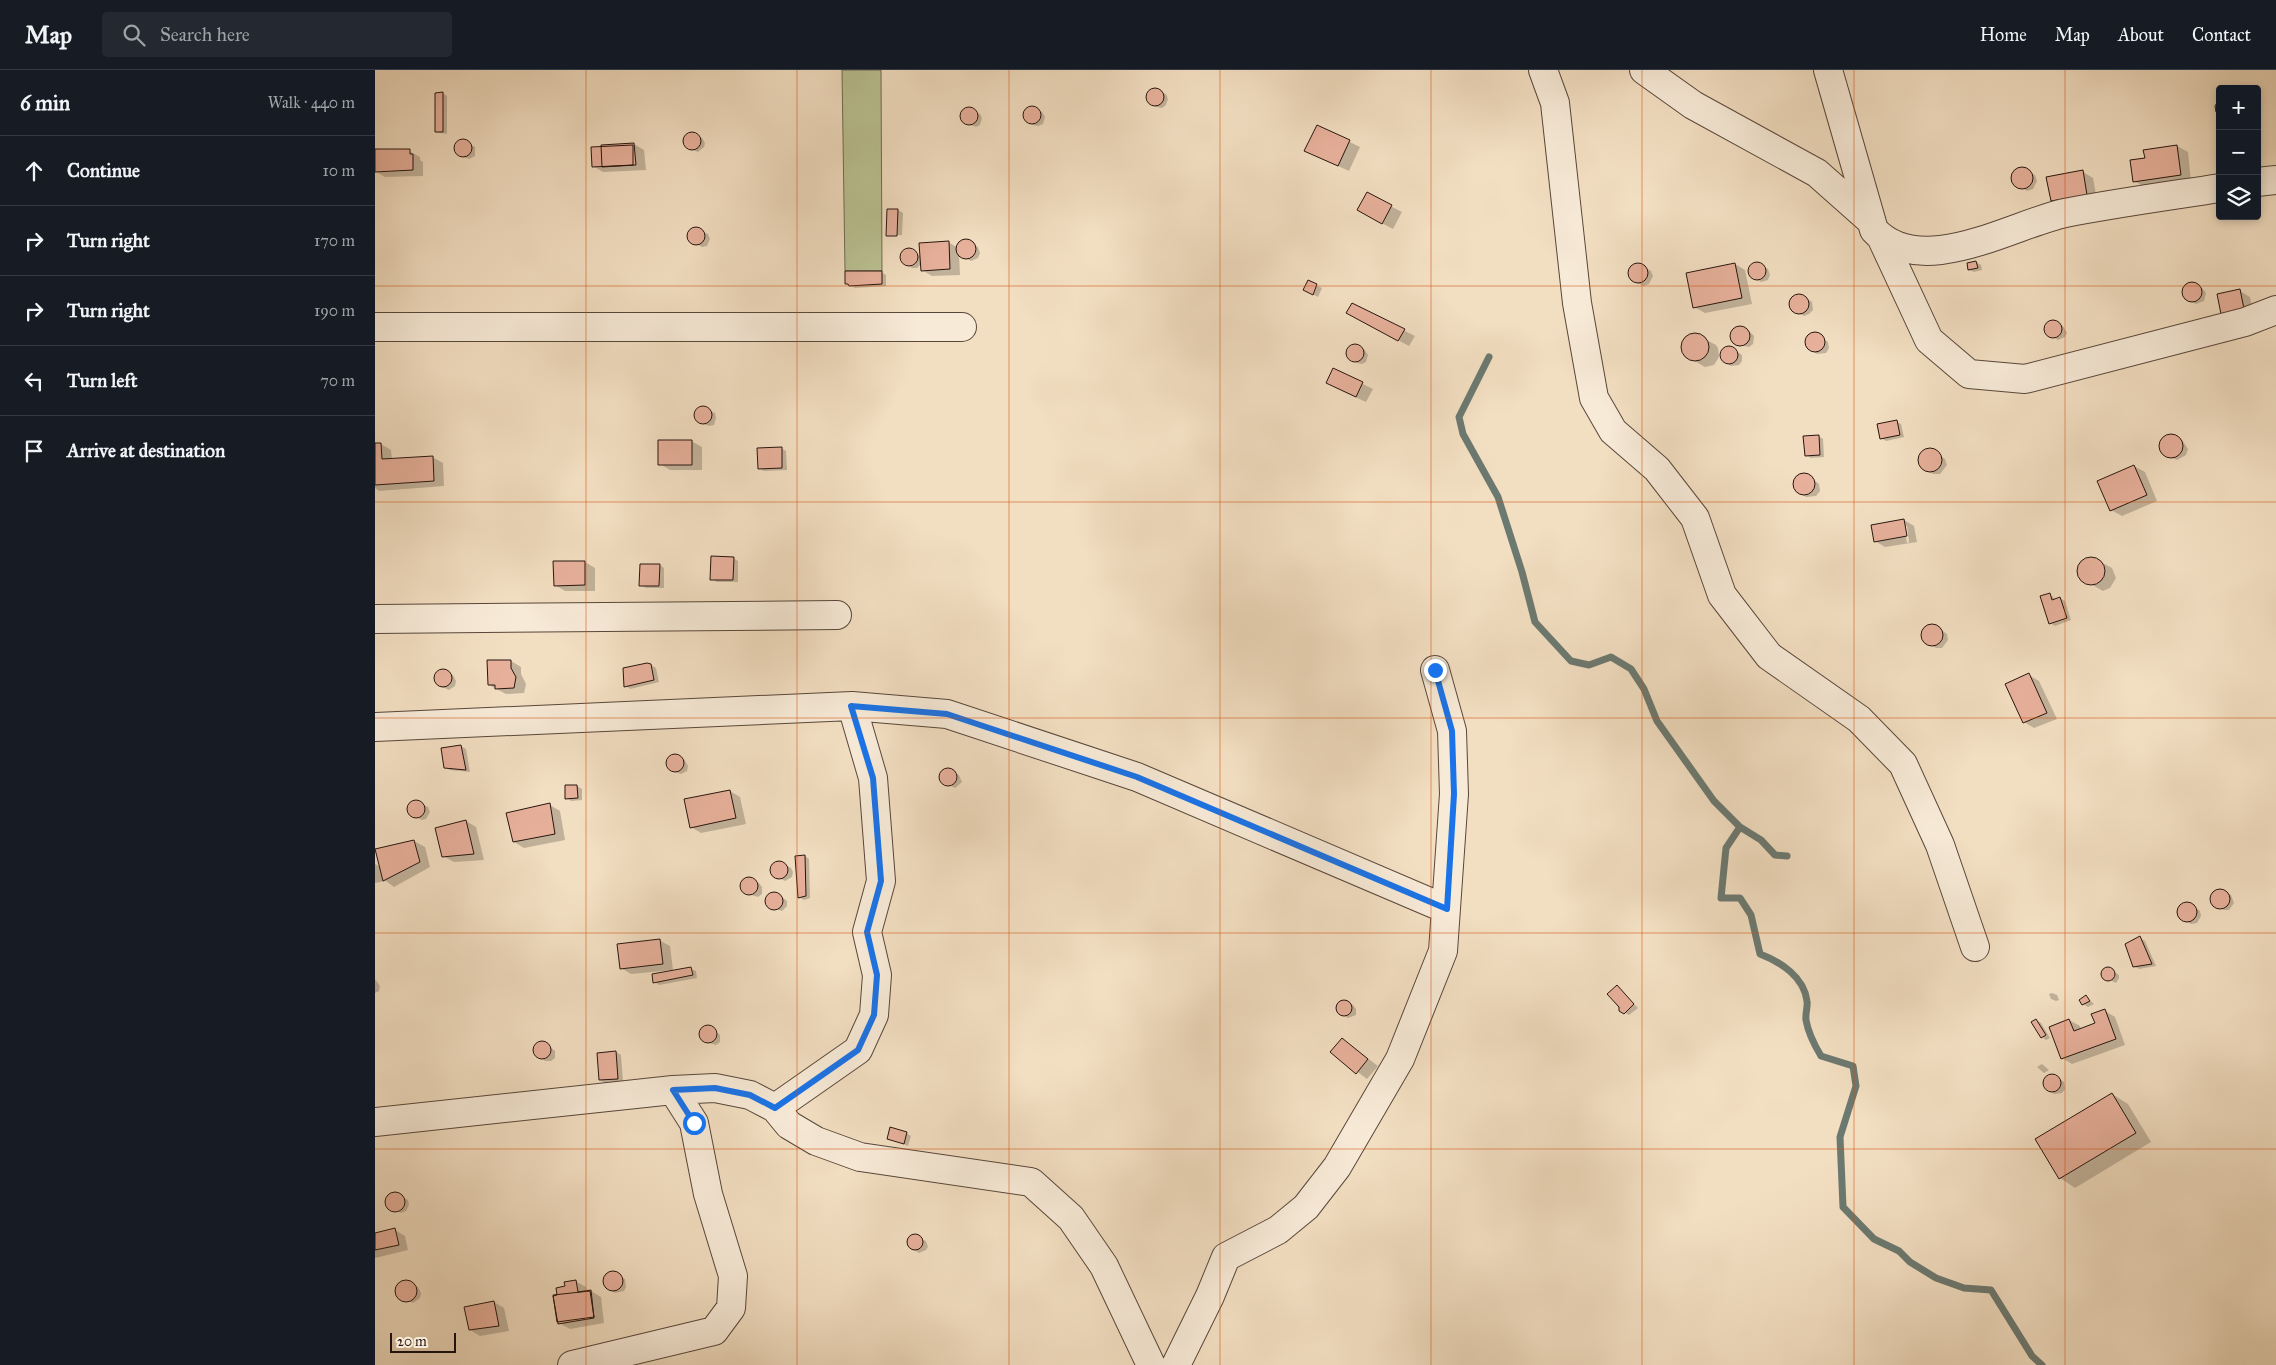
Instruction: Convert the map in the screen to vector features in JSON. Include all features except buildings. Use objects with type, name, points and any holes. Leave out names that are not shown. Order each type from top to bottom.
[{"type":"street","points":[[1543,70],[1555,103],[1577,303],[1594,398],[1613,432],[1657,469],[1695,518],[1722,595],[1769,656],[1859,720],[1903,764],[1940,845],[1975,946]]},
{"type":"street","points":[[1644,70],[1693,105],[1817,174],[1876,229],[1903,247],[1918,250],[1964,246],[1996,237],[2063,213],[2216,189]]},
{"type":"street","points":[[1828,70],[1876,229],[1929,340],[1969,374],[2025,380],[2245,322],[2276,310]]},
{"type":"street","points":[[2261,182],[2276,180]]},
{"type":"street","points":[[375,328],[962,327]]},
{"type":"street","points":[[375,619],[837,615]]},
{"type":"street","points":[[1177,1365],[1210,1296],[1226,1257],[1278,1230],[1306,1207],[1337,1167],[1400,1059],[1443,951],[1454,794],[1452,731],[1435,670]]},
{"type":"street","points":[[375,727],[851,706],[947,714],[1137,777],[1447,909]]},
{"type":"street","points":[[775,1108],[858,1050],[874,1015],[877,975],[867,932],[881,881],[873,778],[851,706]]},
{"type":"street","points":[[375,1122],[673,1090],[715,1088],[750,1095],[775,1108],[789,1125],[816,1140],[860,1157],[1031,1182],[1071,1218],[1104,1266],[1151,1365]]},
{"type":"street","points":[[572,1365],[714,1330],[731,1308],[733,1276],[708,1194],[694,1123],[673,1090]]},
{"type":"green space","points":[[842,70],[881,70],[882,271],[845,271]]},
{"type":"waterway","points":[[1489,357],[1459,417],[1463,434],[1498,497],[1522,572],[1535,622],[1571,661],[1589,665],[1611,657],[1631,669],[1644,689],[1657,721],[1714,801],[1740,827],[1761,840],[1775,855],[1787,856]]},
{"type":"waterway","points":[[1740,827],[1726,848],[1721,898],[1740,898],[1751,915],[1760,954],[1783,966],[1801,985],[1807,1001],[1807,1025],[1821,1056],[1853,1066],[1856,1086],[1840,1137],[1843,1207],[1874,1239],[1899,1251],[1910,1262],[1936,1278],[1964,1288],[1991,1290],[2032,1356],[2042,1365]]},
{"type":"route","points":[[694,1123],[673,1090],[715,1088],[750,1095],[775,1108],[858,1050],[874,1015],[877,975],[867,932],[881,881],[873,778],[851,706],[947,714],[1137,777],[1447,909],[1454,794],[1452,731],[1435,670]]}]
